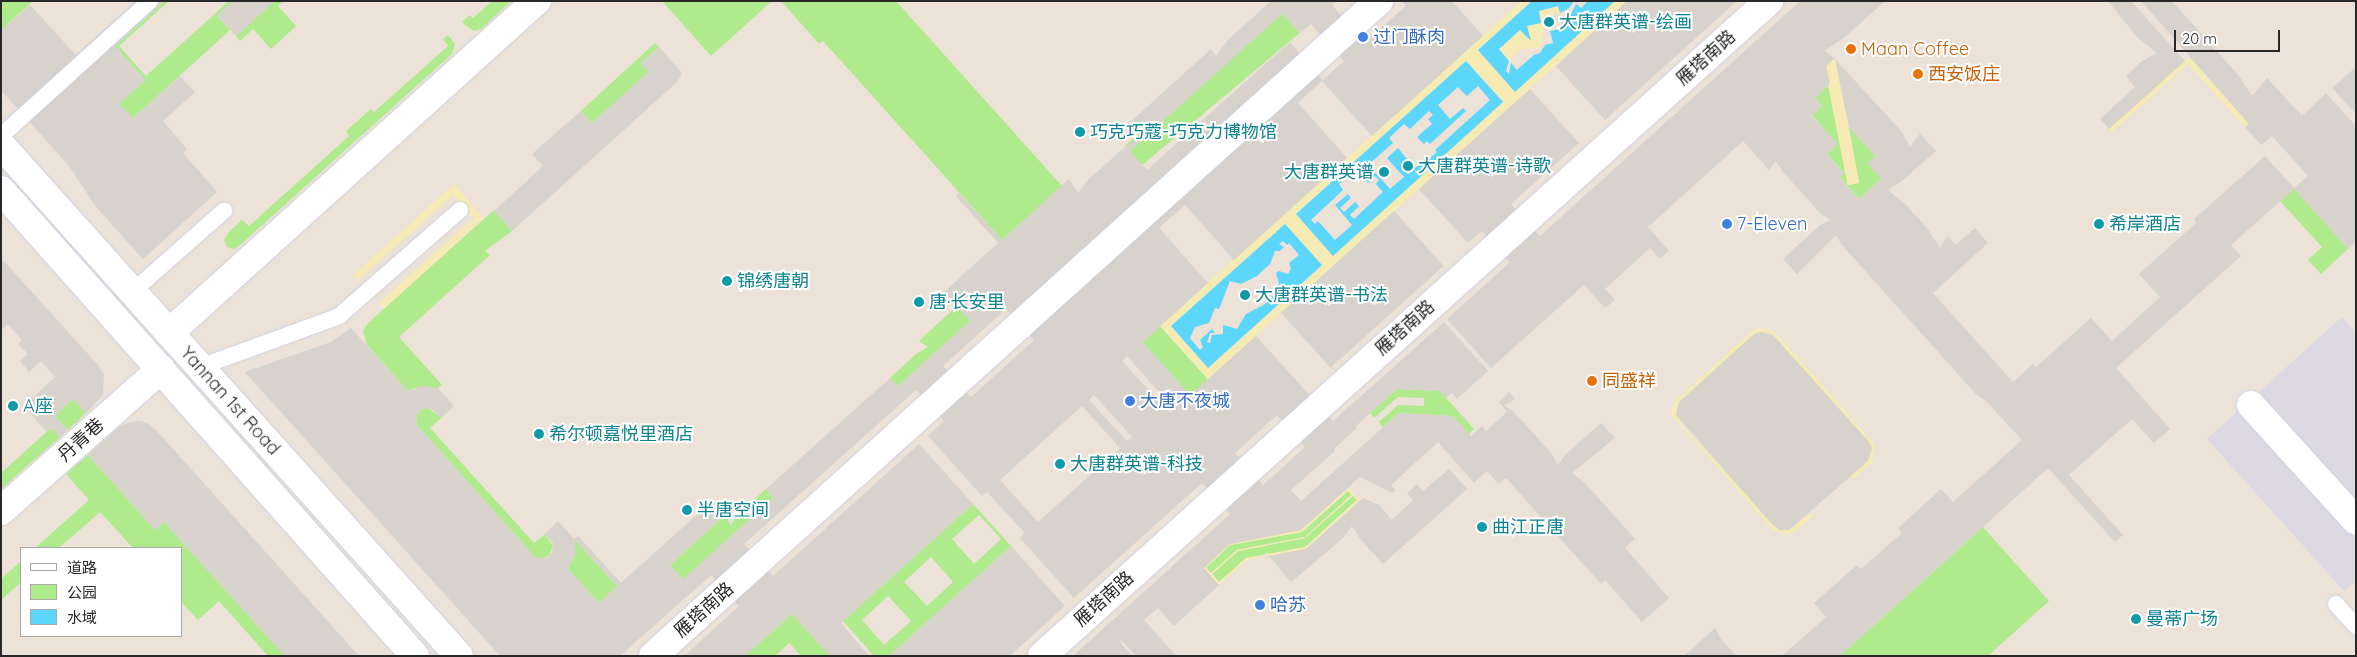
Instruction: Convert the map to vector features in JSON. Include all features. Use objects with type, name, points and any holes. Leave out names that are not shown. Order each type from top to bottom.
[{"type":"street","points":[[168,333],[537,1]]},
{"type":"street","name":"雁塔南路","points":[[652,656],[1379,1]]},
{"type":"street","name":"雁塔南路","points":[[1042,656],[1769,1]]},
{"type":"street","name":"Yannan 1st Road","points":[[1,145],[460,656]]},
{"type":"street","name":"Yannan 1st Road","points":[[1,190],[414,656]]},
{"type":"street","name":"丹青巷","points":[[1,511],[161,369]]},
{"type":"street","points":[[2251,405],[2356,521]]},
{"type":"lane","points":[[1,136],[150,1]]},
{"type":"lane","points":[[200,367],[339,316],[460,210]]},
{"type":"lane","points":[[132,292],[224,211]]},
{"type":"lane","points":[[2336,604],[2356,626]]},
{"type":"shaded area","points":[[136,1],[165,1],[115,46],[146,80],[119,104],[133,118],[180,76],[195,92],[163,121],[187,149],[183,153],[217,192],[143,259],[96,207],[69,166],[1,90],[1,30],[30,5],[76,55]]},
{"type":"shaded area","points":[[233,1],[275,1],[236,36],[217,16]]},
{"type":"shaded area","points":[[1271,1],[1336,1],[1332,5],[1365,42],[1406,6],[1402,1],[1452,1],[1483,36],[1372,136],[1322,81],[1298,103],[1347,158],[1234,260],[1185,205],[1159,228],[1208,283],[1143,342],[1190,395],[1256,336],[1333,421],[1444,322],[1488,371],[1457,399],[1452,393],[1446,398],[1440,391],[1397,389],[1356,426],[1357,428],[1334,449],[1335,451],[1291,490],[1301,501],[1399,413],[1453,416],[1471,436],[1482,426],[1486,431],[1507,412],[1499,402],[1509,392],[1515,399],[1504,405],[1514,412],[1552,454],[1558,465],[1565,455],[1601,423],[1615,438],[1572,473],[1584,482],[1635,539],[1625,548],[1669,598],[1642,622],[1605,580],[1601,584],[1506,478],[1499,484],[1487,471],[1474,483],[1438,442],[1391,485],[1395,490],[1392,493],[1360,477],[1301,530],[1230,544],[1204,568],[1219,585],[1174,626],[1158,608],[1144,620],[1176,656],[1136,656],[1121,640],[1120,642],[1132,656],[1073,656],[1230,514],[1202,483],[1074,598],[1020,538],[1025,533],[987,492],[982,496],[928,436],[944,421],[916,390],[744,544],[773,576],[919,444],[973,504],[841,623],[869,656],[830,656],[792,614],[745,656],[684,656],[739,606],[711,575],[620,656],[500,656],[245,372],[331,342],[351,328],[408,391],[423,386],[438,388],[454,406],[441,418],[432,409],[423,409],[416,416],[417,425],[536,558],[547,558],[552,552],[553,543],[545,534],[558,521],[574,539],[578,536],[621,583],[713,500],[725,515],[670,565],[683,579],[773,498],[766,489],[890,378],[898,386],[970,321],[944,292],[998,243],[956,196],[959,193],[1002,240],[1069,179],[1078,193],[1090,178],[1125,147],[1141,136],[1127,125],[1211,49],[1216,56],[1228,40]],"holes":[[[1282,14],[1300,33],[1311,24],[1344,61],[1323,80],[1290,42],[1147,170],[1130,151]],[[1006,309],[1034,340],[971,397],[943,366]],[[1127,356],[1174,409],[1170,413],[1122,361]],[[1094,395],[1132,437],[1127,441],[1089,400]],[[1082,406],[1120,448],[1038,522],[1000,480]],[[1277,415],[1305,447],[1263,485],[1235,453]],[[575,540],[617,586],[599,603],[568,569],[575,555]]]},
{"type":"shaded area","points":[[1627,1],[1737,1],[1605,120],[1556,66]]},
{"type":"shaded area","points":[[1800,1],[1885,1],[1844,38],[1824,51],[1835,58],[1826,66],[1830,84],[1815,98],[1822,106],[1812,116],[1838,144],[1827,154],[1844,174],[1840,178],[1859,199],[1881,179],[1867,163],[1875,156],[1849,127],[1835,59],[1902,132],[1910,147],[1920,134],[1936,151],[1902,181],[1888,190],[1906,205],[1927,228],[1940,248],[1948,236],[1956,245],[1975,228],[1988,243],[1933,293],[2013,382],[2033,364],[2036,367],[2091,318],[2112,341],[2160,297],[2139,274],[2196,223],[2194,219],[2265,156],[2294,188],[2308,176],[2272,136],[2261,145],[2245,127],[2249,124],[2141,1],[2172,1],[2239,76],[2252,96],[2267,78],[2302,116],[2326,93],[2356,126],[2356,242],[2348,249],[2294,189],[2231,245],[2241,256],[2116,368],[2170,429],[2154,443],[2132,419],[2069,475],[2123,535],[2115,542],[2048,468],[1840,656],[1782,656],[1826,617],[1814,603],[1857,565],[1861,569],[1902,533],[1898,528],[1941,489],[1953,502],[2022,440],[1986,401],[1976,394],[1841,244],[1836,235],[1797,274],[1783,259],[1819,226],[1830,220],[1820,213],[1782,171],[1776,161],[1769,170],[1743,141],[1648,227],[1669,251],[1660,259],[1650,248],[1605,289],[1615,300],[1605,308],[1584,285],[1491,368],[1447,319],[1510,262],[1482,231],[1468,243],[1419,189],[1530,89],[1579,143],[1511,204],[1540,236]]},
{"type":"shaded area","points":[[2108,1],[2131,1],[2185,61],[2109,129],[2100,119],[2135,87],[2126,76],[2142,61],[2157,53],[2138,38]]},
{"type":"shaded area","points":[[659,47],[682,73],[677,82],[512,231],[494,211],[543,166],[532,154],[581,111],[592,123],[648,72],[641,63]]},
{"type":"shaded area","points":[[2356,67],[2356,114],[2332,88]]},
{"type":"shaded area","points":[[1394,211],[1444,266],[1331,368],[1281,313]]},
{"type":"shaded area","points":[[1,258],[99,366],[104,375],[103,395],[86,413],[73,399],[55,416],[67,430],[60,437],[51,428],[47,432],[24,406],[55,377],[41,361],[29,372],[20,361],[28,354],[18,344],[22,340],[8,324],[1,330]]},
{"type":"shaded area","points":[[2342,317],[2356,333],[2356,581],[2344,591],[2207,439]]},
{"type":"shaded area","points":[[1761,332],[1773,335],[1869,442],[1872,448],[1868,461],[1789,530],[1779,530],[1771,523],[1676,415],[1679,402],[1754,334]]},
{"type":"shaded area","points":[[139,421],[147,423],[156,430],[359,656],[285,656],[164,522],[155,530],[88,455],[119,427],[127,423]]},
{"type":"shaded area","points":[[1449,469],[1467,489],[1383,564],[1361,540],[1352,526],[1342,539],[1291,582],[1269,556],[1306,549],[1363,498],[1379,505],[1392,520],[1413,500],[1407,493],[1417,484],[1423,491]]},
{"type":"shaded area","points":[[1011,546],[1065,606],[1010,656],[889,656]]},
{"type":"shaded area","points":[[1715,628],[1721,639],[1736,656],[1684,656]]},
{"type":"green space","points":[[1,1],[33,1],[1,30]]},
{"type":"green space","points":[[165,1],[169,1],[119,46],[146,76],[229,1],[233,1],[217,16],[230,30],[132,119],[119,104],[115,46]]},
{"type":"green space","points":[[275,1],[283,1],[278,6],[296,26],[271,49],[253,29],[240,41],[236,36]]},
{"type":"green space","points":[[492,1],[511,1],[481,29],[474,31],[462,22],[470,15],[473,18]]},
{"type":"green space","points":[[662,1],[772,1],[711,56]]},
{"type":"green space","points":[[781,1],[896,1],[1062,186],[1002,240],[823,41],[819,44]]},
{"type":"green space","points":[[1283,13],[1300,33],[1142,165],[1125,145]]},
{"type":"green space","points":[[448,35],[455,44],[452,54],[238,247],[233,249],[227,247],[224,240],[229,232],[242,220],[249,226],[349,136],[346,131],[371,109],[374,112],[448,46],[443,39]]},
{"type":"green space","points":[[655,43],[659,47],[641,63],[649,72],[592,123],[581,111]]},
{"type":"green space","points":[[1830,84],[1849,185],[1859,183],[1849,127],[1875,156],[1881,179],[1859,199],[1840,177],[1844,173],[1827,154],[1837,144],[1812,115],[1822,106],[1815,98]]},
{"type":"green space","points":[[2294,188],[2348,249],[2321,274],[2308,260],[2322,247],[2280,201]]},
{"type":"green space","points":[[494,210],[512,231],[485,251],[490,255],[399,337],[442,385],[438,388],[415,388],[408,391],[367,345],[363,331],[368,323]]},
{"type":"green space","points":[[957,306],[970,321],[898,386],[890,378],[916,354],[928,347],[919,341]]},
{"type":"green space","points":[[1160,326],[1208,380],[1190,396],[1142,342]]},
{"type":"green space","points":[[1397,389],[1440,391],[1474,429],[1469,434],[1453,416],[1399,413],[1383,427],[1379,422],[1398,405],[1424,406],[1424,398],[1398,397],[1374,418],[1370,413]]},
{"type":"green space","points":[[73,399],[86,413],[68,430],[55,416]]},
{"type":"green space","points":[[429,408],[441,418],[430,428],[534,543],[545,534],[553,546],[549,556],[540,559],[535,557],[417,425],[416,415],[423,409]]},
{"type":"green space","points":[[51,428],[60,437],[1,489],[1,473]]},
{"type":"green space","points":[[88,455],[155,530],[164,522],[285,656],[268,656],[219,601],[198,620],[182,603],[182,547],[132,547],[100,512],[60,547],[36,547],[89,500],[66,474]]},
{"type":"green space","points":[[766,489],[773,498],[683,580],[670,565],[725,515],[731,525],[739,513]]},
{"type":"green space","points":[[1349,490],[1352,494],[1305,537],[1237,550],[1211,573],[1206,567],[1230,545],[1302,532]]},
{"type":"green space","points":[[1353,495],[1357,500],[1305,547],[1268,554],[1267,552],[1264,555],[1246,558],[1219,582],[1212,574],[1238,551],[1305,538]]},
{"type":"green space","points":[[973,504],[1011,546],[889,656],[874,656],[843,621]],"holes":[[[979,515],[1001,539],[974,564],[952,539]],[[931,557],[953,582],[927,606],[904,582]],[[888,596],[911,621],[884,645],[862,620]]]},
{"type":"green space","points":[[1983,527],[2049,601],[1988,656],[1840,656]]},
{"type":"green space","points":[[574,539],[617,586],[599,603],[568,569],[575,555]]},
{"type":"green space","points":[[20,562],[20,583],[1,600],[1,579]]},
{"type":"green space","points":[[792,614],[830,656],[801,656],[789,643],[775,656],[745,656]]},
{"type":"sand","points":[[1521,1],[1532,1],[1478,50],[1515,92],[1615,1],[1627,1],[1208,379],[1160,326]],"holes":[[[1466,61],[1503,102],[1333,255],[1296,214]],[[1285,224],[1322,266],[1208,368],[1171,326]]]},
{"type":"sand","points":[[1559,6],[1560,13],[1551,14],[1545,20],[1542,43],[1539,48],[1520,49],[1509,61],[1499,49],[1521,29],[1531,40],[1527,26],[1538,11]]},
{"type":"sand","points":[[2189,57],[2249,124],[2245,127],[2188,64],[2112,132],[2109,129]]},
{"type":"sand","points":[[1835,58],[1859,183],[1847,185],[1823,60]]},
{"type":"sand","points":[[454,184],[484,218],[384,309],[379,303],[474,218],[453,195],[358,280],[353,275]]},
{"type":"sand","points":[[1760,328],[1774,331],[1873,442],[1875,448],[1872,462],[1854,479],[1851,476],[1871,456],[1869,442],[1773,335],[1767,332],[1756,333],[1678,403],[1676,414],[1682,425],[1777,528],[1790,530],[1810,513],[1813,516],[1788,535],[1773,530],[1672,416],[1672,407],[1677,399],[1752,331]]},
{"type":"sand","points":[[1349,488],[1360,500],[1306,549],[1269,556],[1268,554],[1305,547],[1357,500],[1353,496],[1305,538],[1238,551],[1212,574],[1219,582],[1246,558],[1264,555],[1246,561],[1219,585],[1204,568],[1230,544],[1301,530]],"holes":[[[1348,491],[1352,495],[1305,537],[1237,550],[1211,573],[1206,568],[1230,545],[1302,532]]]},
{"type":"water","points":[[1532,1],[1574,1],[1569,8],[1560,13],[1558,6],[1539,11],[1541,23],[1527,26],[1531,41],[1520,30],[1499,49],[1509,61],[1506,71],[1509,74],[1511,63],[1517,70],[1534,55],[1540,53],[1545,45],[1553,43],[1550,31],[1564,28],[1562,21],[1570,16],[1576,4],[1581,8],[1588,1],[1615,1],[1515,92],[1478,50]]},
{"type":"water","points":[[1466,61],[1503,102],[1333,256],[1296,214]],"holes":[[[1478,86],[1490,100],[1435,150],[1437,152],[1423,165],[1421,163],[1408,174],[1401,165],[1407,159],[1398,148],[1387,158],[1404,177],[1390,189],[1373,170],[1364,179],[1368,183],[1375,176],[1379,180],[1376,184],[1383,192],[1354,219],[1350,215],[1359,206],[1355,202],[1344,212],[1340,208],[1351,198],[1348,194],[1335,205],[1352,225],[1335,240],[1318,221],[1315,224],[1311,220],[1343,190],[1339,184],[1355,169],[1359,173],[1393,143],[1389,138],[1404,124],[1410,129],[1429,111],[1433,115],[1428,119],[1432,124],[1417,137],[1424,144],[1427,141],[1430,144],[1466,111],[1463,108],[1450,119],[1438,105],[1458,87],[1467,96]]]},
{"type":"water","points":[[1285,224],[1322,265],[1208,368],[1171,326]],"holes":[[[1283,241],[1287,245],[1289,243],[1299,255],[1289,263],[1291,269],[1288,274],[1279,271],[1276,273],[1279,283],[1273,296],[1265,304],[1246,314],[1237,329],[1223,325],[1223,334],[1212,335],[1210,343],[1207,343],[1210,333],[1215,333],[1212,329],[1200,340],[1203,347],[1200,350],[1190,338],[1195,327],[1209,323],[1215,308],[1219,309],[1230,281],[1241,284],[1257,276],[1270,264],[1275,251],[1280,251],[1284,247],[1279,244]]]},
{"type":"place","name":"大唐群英谱-绘画","points":[[1549,22]]},
{"type":"place","name":"过门酥肉","points":[[1363,37]]},
{"type":"place","name":"Maan Coffee","points":[[1851,49]]},
{"type":"place","name":"西安饭庄","points":[[1918,74]]},
{"type":"place","name":"巧克巧蔻-巧克力博物馆","points":[[1080,132]]},
{"type":"place","name":"大唐群英谱-诗歌","points":[[1408,166]]},
{"type":"place","name":"大唐群英谱","points":[[1384,172]]},
{"type":"place","name":"7-Eleven","points":[[1727,224]]},
{"type":"place","name":"希岸酒店","points":[[2099,224]]},
{"type":"place","name":"锦绣唐朝","points":[[727,281]]},
{"type":"place","name":"大唐群英谱-书法","points":[[1245,295]]},
{"type":"place","name":"唐·长安里","points":[[919,302]]},
{"type":"place","name":"同盛祥","points":[[1592,381]]},
{"type":"place","name":"大唐不夜城","points":[[1130,401]]},
{"type":"place","name":"A座","points":[[13,406]]},
{"type":"place","name":"希尔顿嘉悦里酒店","points":[[539,434]]},
{"type":"place","name":"大唐群英谱-科技","points":[[1060,464]]},
{"type":"place","name":"半唐空间","points":[[687,510]]},
{"type":"place","name":"曲江正唐","points":[[1482,527]]},
{"type":"place","name":"哈苏","points":[[1260,605]]},
{"type":"place","name":"曼蒂广场","points":[[2136,619]]}]
